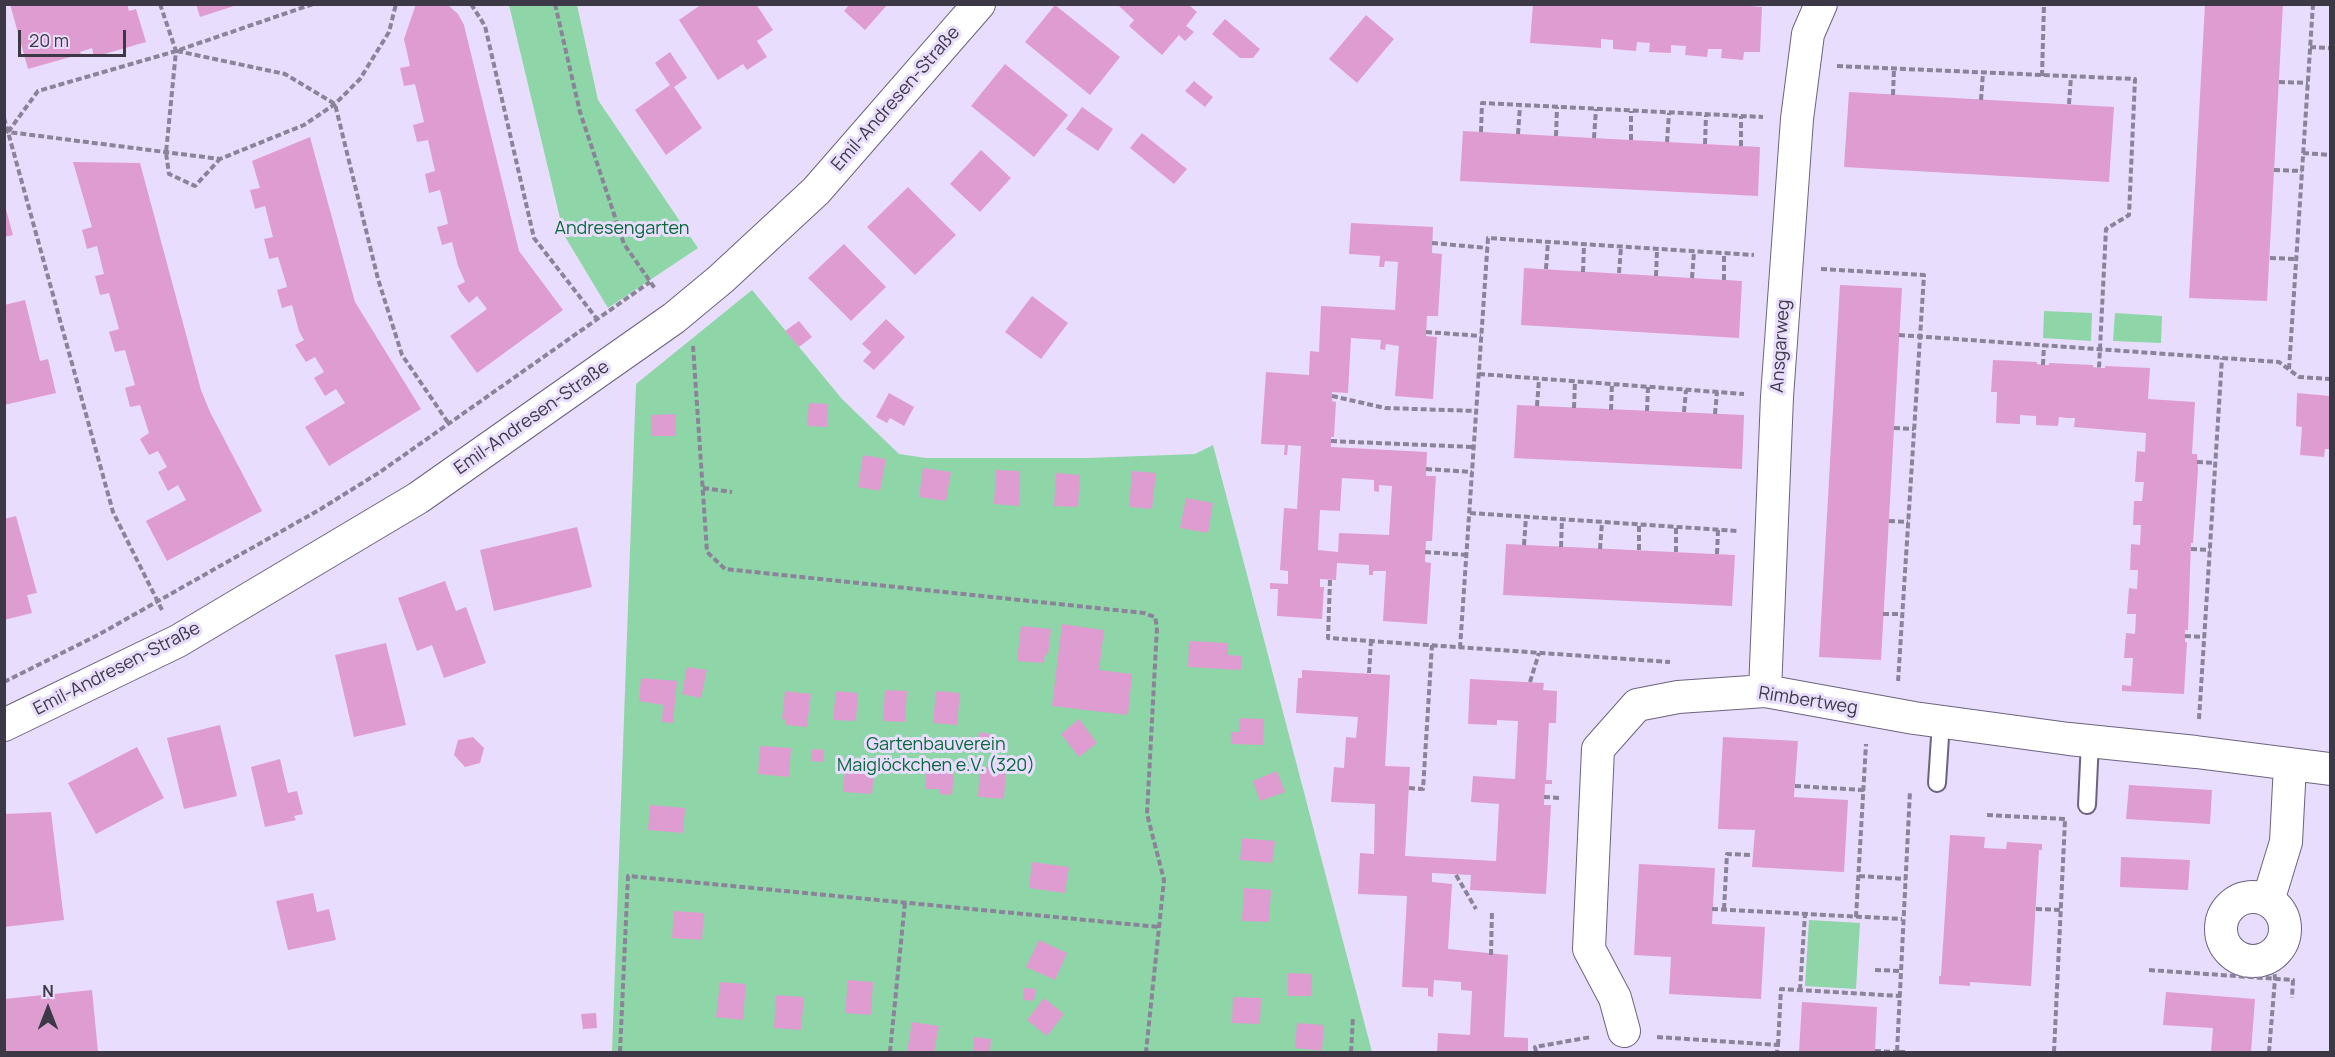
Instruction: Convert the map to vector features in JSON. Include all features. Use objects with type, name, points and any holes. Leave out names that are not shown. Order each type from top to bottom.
[{"type":"street","name":"Emil-Andresen-Straße","points":[[4,725],[178,641],[418,498],[674,318],[721,279],[816,191],[979,4]]},
{"type":"street","name":"Ansgarweg","points":[[1765,691],[1777,397],[1797,119],[1808,34],[1821,4]]},
{"type":"street","name":"Rimbertweg","points":[[1624,1031],[1615,998],[1589,949],[1598,749],[1637,705],[1678,697],[1765,691],[1941,722],[2331,769]]},
{"type":"street","points":[[2268,901],[2286,842],[2290,765]]},
{"type":"street","points":[[2256,897],[2268,901],[2278,909],[2284,920],[2285,933],[2274,966],[2262,960],[2249,961],[2237,958],[2227,949],[2222,939],[2220,926],[2224,914],[2232,904],[2243,898],[2256,897]]},
{"type":"lane","points":[[1937,783],[1941,722]]},
{"type":"lane","points":[[2087,805],[2090,741]]},
{"type":"path","points":[[160,4],[176,51],[166,153],[169,174],[195,186],[220,159],[304,125],[335,104],[360,79],[389,32],[396,4]]},
{"type":"path","points":[[9,132],[38,91],[176,51],[312,4]]},
{"type":"path","points":[[471,4],[485,26],[534,238],[597,319]]},
{"type":"path","points":[[555,4],[580,112],[624,244],[693,345],[707,552],[725,569],[1144,612],[1155,617],[1157,627],[1147,814],[1164,880],[1146,1053]]},
{"type":"path","points":[[2042,76],[2044,4]]},
{"type":"path","points":[[2289,369],[2313,4]]},
{"type":"path","points":[[2310,47],[2331,48]]},
{"type":"path","points":[[176,51],[285,74],[335,104],[378,279],[402,355],[449,424]]},
{"type":"path","points":[[1804,65],[2135,79],[2129,215],[2106,229],[2099,368]]},
{"type":"path","points":[[1893,95],[1894,69]]},
{"type":"path","points":[[1981,100],[1983,73]]},
{"type":"path","points":[[2069,104],[2071,77]]},
{"type":"path","points":[[2279,82],[2308,84]]},
{"type":"path","points":[[1481,132],[1482,103],[1797,119]]},
{"type":"path","points":[[1518,134],[1520,106]]},
{"type":"path","points":[[1556,136],[1557,107]]},
{"type":"path","points":[[1594,138],[1596,109]]},
{"type":"path","points":[[1630,140],[1631,111]]},
{"type":"path","points":[[1667,142],[1669,113]]},
{"type":"path","points":[[1705,144],[1706,115]]},
{"type":"path","points":[[1741,116],[1741,146]]},
{"type":"path","points":[[4,118],[113,512],[158,602]]},
{"type":"path","points":[[9,132],[220,159]]},
{"type":"path","points":[[2303,153],[2331,155]]},
{"type":"path","points":[[2274,170],[2302,171]]},
{"type":"path","points":[[1460,648],[1488,238],[1724,254],[1924,275],[1896,715]]},
{"type":"path","points":[[1546,269],[1548,242]]},
{"type":"path","points":[[1432,243],[1487,248]]},
{"type":"path","points":[[1583,272],[1584,245]]},
{"type":"path","points":[[1619,273],[1621,247]]},
{"type":"path","points":[[1656,276],[1657,249]]},
{"type":"path","points":[[1692,278],[1694,252]]},
{"type":"path","points":[[1724,254],[1724,280]]},
{"type":"path","points":[[2270,258],[2296,259]]},
{"type":"path","points":[[4,682],[98,635],[319,510],[380,472],[650,282]]},
{"type":"path","points":[[1426,332],[1481,336]]},
{"type":"path","points":[[1899,335],[2278,362],[2300,377],[2331,379]]},
{"type":"path","points":[[2043,365],[2044,344]]},
{"type":"path","points":[[2196,752],[2222,358]]},
{"type":"path","points":[[1479,374],[1777,397]]},
{"type":"path","points":[[1538,406],[1539,379]]},
{"type":"path","points":[[1574,408],[1575,381]]},
{"type":"path","points":[[1611,410],[1612,384]]},
{"type":"path","points":[[1647,411],[1648,387]]},
{"type":"path","points":[[1684,412],[1686,390]]},
{"type":"path","points":[[1715,414],[1717,392]]},
{"type":"path","points":[[1332,396],[1385,408],[1476,411]]},
{"type":"path","points":[[1894,428],[1914,429]]},
{"type":"path","points":[[1331,441],[1474,447]]},
{"type":"path","points":[[2197,462],[2215,463]]},
{"type":"path","points":[[1426,469],[1472,472]]},
{"type":"path","points":[[703,488],[732,492]]},
{"type":"path","points":[[1470,513],[1772,532]]},
{"type":"path","points":[[1524,545],[1526,517]]},
{"type":"path","points":[[1561,547],[1562,519]]},
{"type":"path","points":[[1889,520],[1908,522]]},
{"type":"path","points":[[1600,549],[1602,522]]},
{"type":"path","points":[[1639,550],[1640,524]]},
{"type":"path","points":[[1676,526],[1676,552]]},
{"type":"path","points":[[1716,554],[1718,530]]},
{"type":"path","points":[[2191,549],[2210,550]]},
{"type":"path","points":[[1425,552],[1467,555]]},
{"type":"path","points":[[1330,580],[1328,638],[1681,663]]},
{"type":"path","points":[[1884,614],[1902,614]]},
{"type":"path","points":[[2185,636],[2204,637]]},
{"type":"path","points":[[1369,673],[1371,641]]},
{"type":"path","points":[[1408,788],[1424,789],[1432,645]]},
{"type":"path","points":[[1530,682],[1539,653]]},
{"type":"path","points":[[1857,917],[1866,753]]},
{"type":"path","points":[[1795,786],[1864,790]]},
{"type":"path","points":[[1897,1052],[1910,787]]},
{"type":"path","points":[[2054,1053],[2066,808]]},
{"type":"path","points":[[1987,815],[2065,819]]},
{"type":"path","points":[[1724,909],[1727,854],[1750,855]]},
{"type":"path","points":[[1456,875],[1476,909]]},
{"type":"path","points":[[620,1053],[628,876],[1159,927]]},
{"type":"path","points":[[1859,876],[1905,879]]},
{"type":"path","points":[[890,1053],[905,902]]},
{"type":"path","points":[[1712,909],[1902,920]]},
{"type":"path","points":[[2036,909],[2061,910]]},
{"type":"path","points":[[1491,955],[1492,910]]},
{"type":"path","points":[[1800,990],[1805,914]]},
{"type":"path","points":[[2269,1053],[2274,966]]},
{"type":"path","points":[[2148,970],[2274,966],[2293,980],[2292,998]]},
{"type":"path","points":[[1875,970],[1901,971]]},
{"type":"path","points":[[1777,1053],[1781,989],[1900,996]]},
{"type":"path","points":[[1351,1053],[1353,1017]]},
{"type":"path","points":[[1536,1053],[1535,1047],[1624,1031],[1667,1039],[1778,1045]]},
{"type":"path","points":[[1875,1051],[1905,1053]]},
{"type":"green space","name":"Andresengarten","points":[[509,5],[577,5],[598,100],[698,248],[608,308],[564,235]]},
{"type":"green space","name":"Gartenbauverein Maiglöckchen e.V. (320)","points":[[752,290],[842,399],[899,454],[926,458],[1088,458],[1195,454],[1213,445],[1372,1052],[612,1052],[636,384]]},
{"type":"green space","points":[[2044,311],[2092,313],[2091,341],[2043,338]]},
{"type":"green space","points":[[2115,313],[2162,316],[2161,343],[2113,341]]},
{"type":"green space","points":[[1809,920],[1860,923],[1856,989],[1805,986]]},
{"type":"building","points":[[10,4],[127,4],[129,11],[136,9],[146,42],[94,57],[92,48],[80,52],[81,54],[28,69]]},
{"type":"building","points":[[196,4],[237,4],[237,5],[200,17]]},
{"type":"building","points":[[416,4],[447,4],[458,14],[464,25],[519,251],[563,310],[477,373],[450,336],[487,309],[477,296],[469,303],[461,293],[457,286],[465,282],[452,242],[442,245],[437,227],[448,224],[440,190],[429,193],[425,174],[435,171],[428,140],[417,142],[413,125],[424,122],[415,84],[404,86],[400,68],[410,66],[404,39]]},
{"type":"building","points":[[702,4],[756,4],[773,30],[757,41],[767,57],[747,70],[743,64],[718,80],[679,20]]},
{"type":"building","points":[[850,4],[888,4],[865,30],[844,11]]},
{"type":"building","points":[[1121,4],[1188,4],[1197,12],[1186,26],[1194,32],[1185,41],[1179,35],[1162,55],[1129,26],[1134,20],[1119,6]]},
{"type":"building","points":[[1533,4],[1722,4],[1762,7],[1760,52],[1744,52],[1743,60],[1721,58],[1722,49],[1708,49],[1707,57],[1685,55],[1686,46],[1671,45],[1671,53],[1649,52],[1650,43],[1637,42],[1636,51],[1613,49],[1613,40],[1601,39],[1601,48],[1530,43]]},
{"type":"building","points":[[2205,4],[2283,4],[2267,301],[2189,298]]},
{"type":"building","points":[[1055,5],[1120,57],[1090,95],[1025,42]]},
{"type":"building","points":[[1366,15],[1394,39],[1357,83],[1329,59]]},
{"type":"building","points":[[1225,19],[1260,49],[1253,58],[1240,58],[1212,34]]},
{"type":"building","points":[[670,52],[687,78],[674,87],[702,128],[666,155],[635,110],[670,85],[655,63]]},
{"type":"building","points":[[1005,64],[1068,115],[1034,157],[971,106]]},
{"type":"building","points":[[1194,81],[1213,97],[1205,107],[1185,91]]},
{"type":"building","points":[[1849,92],[2114,107],[2109,182],[1844,167]]},
{"type":"building","points":[[1082,107],[1113,129],[1098,151],[1066,129]]},
{"type":"building","points":[[1463,131],[1760,147],[1758,196],[1460,181]]},
{"type":"building","points":[[1142,133],[1187,169],[1174,184],[1130,148]]},
{"type":"building","points":[[310,137],[355,302],[421,409],[329,466],[305,427],[345,403],[336,389],[325,396],[314,378],[324,372],[315,357],[306,362],[295,345],[304,340],[299,331],[292,305],[282,308],[277,290],[287,287],[286,283],[278,257],[269,259],[264,239],[273,237],[265,206],[255,209],[250,190],[260,188],[252,161]]},
{"type":"building","points":[[981,150],[1011,178],[980,212],[950,184]]},
{"type":"building","points":[[73,162],[140,163],[201,390],[210,412],[262,511],[167,561],[146,521],[186,500],[178,485],[168,491],[158,472],[167,467],[158,451],[149,455],[140,439],[149,433],[140,405],[130,407],[125,388],[135,385],[125,350],[115,352],[109,332],[119,329],[109,293],[100,295],[95,276],[104,274],[97,246],[87,249],[82,230],[92,227]]},
{"type":"building","points":[[908,187],[956,235],[915,275],[867,227]]},
{"type":"building","points":[[4,202],[13,235],[4,237]]},
{"type":"building","points":[[1351,223],[1433,227],[1432,253],[1442,254],[1438,316],[1427,316],[1426,336],[1437,337],[1433,399],[1395,396],[1399,346],[1386,344],[1385,350],[1380,349],[1381,340],[1351,338],[1348,393],[1332,392],[1332,401],[1336,402],[1334,437],[1331,437],[1331,447],[1427,452],[1426,476],[1436,476],[1432,541],[1426,541],[1425,562],[1431,563],[1427,624],[1383,621],[1386,571],[1373,571],[1373,575],[1369,575],[1369,565],[1337,563],[1336,580],[1320,579],[1320,587],[1324,587],[1322,619],[1277,616],[1278,589],[1270,589],[1270,583],[1288,584],[1288,571],[1280,570],[1284,508],[1297,509],[1301,446],[1288,445],[1287,455],[1284,455],[1285,445],[1261,444],[1266,372],[1309,375],[1310,351],[1319,352],[1321,306],[1395,310],[1398,262],[1385,261],[1384,267],[1379,267],[1380,256],[1349,254]],"holes":[[[1342,478],[1374,480],[1374,491],[1379,492],[1379,485],[1392,486],[1389,535],[1339,533],[1338,552],[1318,550],[1320,510],[1340,511]]]},
{"type":"building","points":[[844,244],[886,287],[851,321],[808,278]]},
{"type":"building","points":[[1524,268],[1742,281],[1739,338],[1521,325]]},
{"type":"building","points":[[1840,285],[1902,288],[1881,660],[1819,657]]},
{"type":"building","points":[[1032,296],[1068,323],[1041,359],[1005,332]]},
{"type":"building","points":[[25,300],[40,361],[48,359],[56,393],[4,405],[4,305]]},
{"type":"building","points":[[886,319],[905,337],[874,370],[863,361],[871,352],[862,344]]},
{"type":"building","points":[[799,321],[812,337],[799,347],[785,331]]},
{"type":"building","points":[[1993,360],[2037,362],[2043,365],[2049,365],[2049,363],[2093,365],[2099,368],[2105,368],[2105,366],[2150,368],[2148,399],[2195,402],[2192,454],[2197,454],[2198,470],[2193,543],[2191,543],[2188,630],[2185,630],[2185,642],[2187,642],[2184,694],[2122,691],[2122,685],[2131,686],[2133,658],[2124,658],[2126,633],[2135,634],[2136,614],[2127,614],[2129,588],[2137,589],[2138,570],[2130,570],[2131,544],[2140,545],[2141,525],[2133,525],[2134,501],[2142,501],[2144,482],[2135,482],[2137,451],[2145,452],[2146,433],[2074,427],[2075,418],[2059,417],[2058,426],[2036,425],[2036,416],[2020,415],[2020,424],[1996,423],[1997,392],[1991,392]]},
{"type":"building","points":[[889,393],[914,407],[904,426],[890,418],[887,423],[876,417]]},
{"type":"building","points":[[2297,393],[2330,396],[2330,449],[2325,449],[2324,457],[2300,455],[2302,427],[2296,426]]},
{"type":"building","points":[[809,403],[828,404],[827,427],[807,426]]},
{"type":"building","points":[[1517,405],[1744,415],[1742,469],[1514,458]]},
{"type":"building","points":[[676,414],[676,436],[651,436],[651,415]]},
{"type":"building","points":[[863,455],[886,459],[880,491],[858,487]]},
{"type":"building","points":[[923,468],[951,472],[946,501],[919,497]]},
{"type":"building","points":[[996,470],[1020,471],[1019,506],[994,504]]},
{"type":"building","points":[[1132,471],[1156,473],[1152,509],[1129,507]]},
{"type":"building","points":[[1056,473],[1080,475],[1078,507],[1054,506]]},
{"type":"building","points":[[1186,498],[1213,503],[1208,533],[1180,528]]},
{"type":"building","points":[[16,516],[37,593],[27,595],[32,613],[4,620],[4,519]]},
{"type":"building","points":[[577,527],[592,587],[494,611],[480,550]]},
{"type":"building","points":[[1506,544],[1735,555],[1732,606],[1503,595]]},
{"type":"building","points":[[445,581],[456,611],[466,607],[486,663],[444,678],[432,645],[417,651],[398,598]]},
{"type":"building","points":[[1062,624],[1104,630],[1099,670],[1132,674],[1128,715],[1052,706]]},
{"type":"building","points":[[1021,626],[1051,629],[1048,655],[1045,654],[1044,663],[1017,661]]},
{"type":"building","points":[[1189,641],[1228,643],[1228,655],[1242,656],[1241,670],[1188,667]]},
{"type":"building","points":[[386,643],[406,725],[354,737],[335,655]]},
{"type":"building","points":[[687,667],[707,670],[701,698],[682,694]]},
{"type":"building","points":[[1302,670],[1390,675],[1385,766],[1410,767],[1405,856],[1496,861],[1499,804],[1471,802],[1473,776],[1515,779],[1518,721],[1497,720],[1497,725],[1468,724],[1470,679],[1544,683],[1543,690],[1557,691],[1556,723],[1549,723],[1546,780],[1552,780],[1552,784],[1545,784],[1544,805],[1551,805],[1546,894],[1470,890],[1471,875],[1432,873],[1432,882],[1452,884],[1448,949],[1508,955],[1504,1037],[1528,1038],[1528,1052],[1437,1052],[1438,1033],[1470,1035],[1472,991],[1461,990],[1461,982],[1434,980],[1433,997],[1428,996],[1428,988],[1402,987],[1407,896],[1358,894],[1360,853],[1374,854],[1375,804],[1331,802],[1334,767],[1344,768],[1346,737],[1356,738],[1358,717],[1296,713],[1298,678],[1302,678]]},
{"type":"building","points":[[641,678],[677,681],[673,723],[662,722],[663,705],[639,701]]},
{"type":"building","points":[[885,690],[907,691],[905,722],[883,721]]},
{"type":"building","points":[[785,691],[811,694],[807,727],[786,725],[786,719],[782,719]]},
{"type":"building","points":[[836,691],[858,693],[856,721],[833,720]]},
{"type":"building","points":[[936,691],[960,693],[957,725],[933,723]]},
{"type":"building","points":[[1239,718],[1264,719],[1263,745],[1231,744],[1231,732],[1239,732]]},
{"type":"building","points":[[1079,719],[1097,743],[1079,757],[1061,734]]},
{"type":"building","points":[[220,725],[237,796],[184,809],[167,738]]},
{"type":"building","points":[[979,732],[991,734],[989,746],[978,745]]},
{"type":"building","points":[[473,737],[484,748],[480,763],[465,767],[454,755],[458,740]]},
{"type":"building","points":[[1723,737],[1798,741],[1794,797],[1848,800],[1844,872],[1752,867],[1755,830],[1718,829]]},
{"type":"building","points":[[760,746],[791,748],[789,777],[758,774]]},
{"type":"building","points":[[137,747],[164,798],[96,834],[68,783]]},
{"type":"building","points":[[812,749],[824,750],[823,762],[811,761]]},
{"type":"building","points":[[846,758],[875,761],[872,794],[843,792]]},
{"type":"building","points":[[280,759],[288,793],[297,791],[303,814],[294,816],[296,820],[265,827],[251,767]]},
{"type":"building","points":[[927,761],[955,762],[952,795],[939,794],[939,789],[925,789]]},
{"type":"building","points":[[980,767],[1006,768],[1004,799],[978,797]]},
{"type":"building","points":[[1277,771],[1285,792],[1260,801],[1253,781]]},
{"type":"building","points":[[2129,785],[2212,790],[2210,824],[2126,819]]},
{"type":"building","points":[[650,805],[685,808],[683,833],[648,830]]},
{"type":"building","points":[[51,812],[64,920],[4,927],[4,814]]},
{"type":"building","points":[[1950,835],[1985,837],[1984,848],[2006,849],[2007,842],[2042,844],[2042,850],[2039,850],[2031,986],[1970,982],[1970,986],[1939,984]]},
{"type":"building","points":[[1242,838],[1275,841],[1272,863],[1240,860]]},
{"type":"building","points":[[2121,857],[2190,860],[2188,890],[2120,887]]},
{"type":"building","points":[[1032,862],[1069,867],[1065,893],[1029,888]]},
{"type":"building","points":[[1639,864],[1715,868],[1712,924],[1765,927],[1761,999],[1669,994],[1671,957],[1634,955]]},
{"type":"building","points":[[1244,888],[1271,890],[1269,922],[1242,921]]},
{"type":"building","points":[[313,893],[317,912],[329,909],[336,940],[288,950],[276,901]]},
{"type":"building","points":[[674,911],[704,913],[702,940],[672,938]]},
{"type":"building","points":[[1039,940],[1067,953],[1055,980],[1026,967]]},
{"type":"building","points":[[1288,973],[1312,974],[1311,996],[1288,996]]},
{"type":"building","points":[[848,980],[873,982],[871,1015],[845,1013]]},
{"type":"building","points":[[720,982],[746,984],[743,1020],[716,1017]]},
{"type":"building","points":[[1024,988],[1036,989],[1034,1001],[1023,1000]]},
{"type":"building","points":[[92,990],[98,1052],[4,1052],[4,999]]},
{"type":"building","points":[[2166,992],[2255,999],[2251,1052],[2211,1052],[2213,1028],[2163,1025]]},
{"type":"building","points":[[776,995],[804,997],[801,1030],[774,1028]]},
{"type":"building","points":[[1233,997],[1261,998],[1260,1024],[1232,1023]]},
{"type":"building","points":[[1044,998],[1064,1014],[1047,1036],[1027,1020]]},
{"type":"building","points":[[1802,1002],[1877,1007],[1875,1052],[1799,1052]]},
{"type":"building","points":[[596,1013],[597,1028],[583,1029],[581,1014]]},
{"type":"building","points":[[912,1022],[939,1026],[934,1052],[907,1052]]},
{"type":"building","points":[[1297,1023],[1324,1025],[1322,1051],[1295,1048]]},
{"type":"building","points":[[974,1037],[991,1039],[990,1052],[973,1052]]}]
